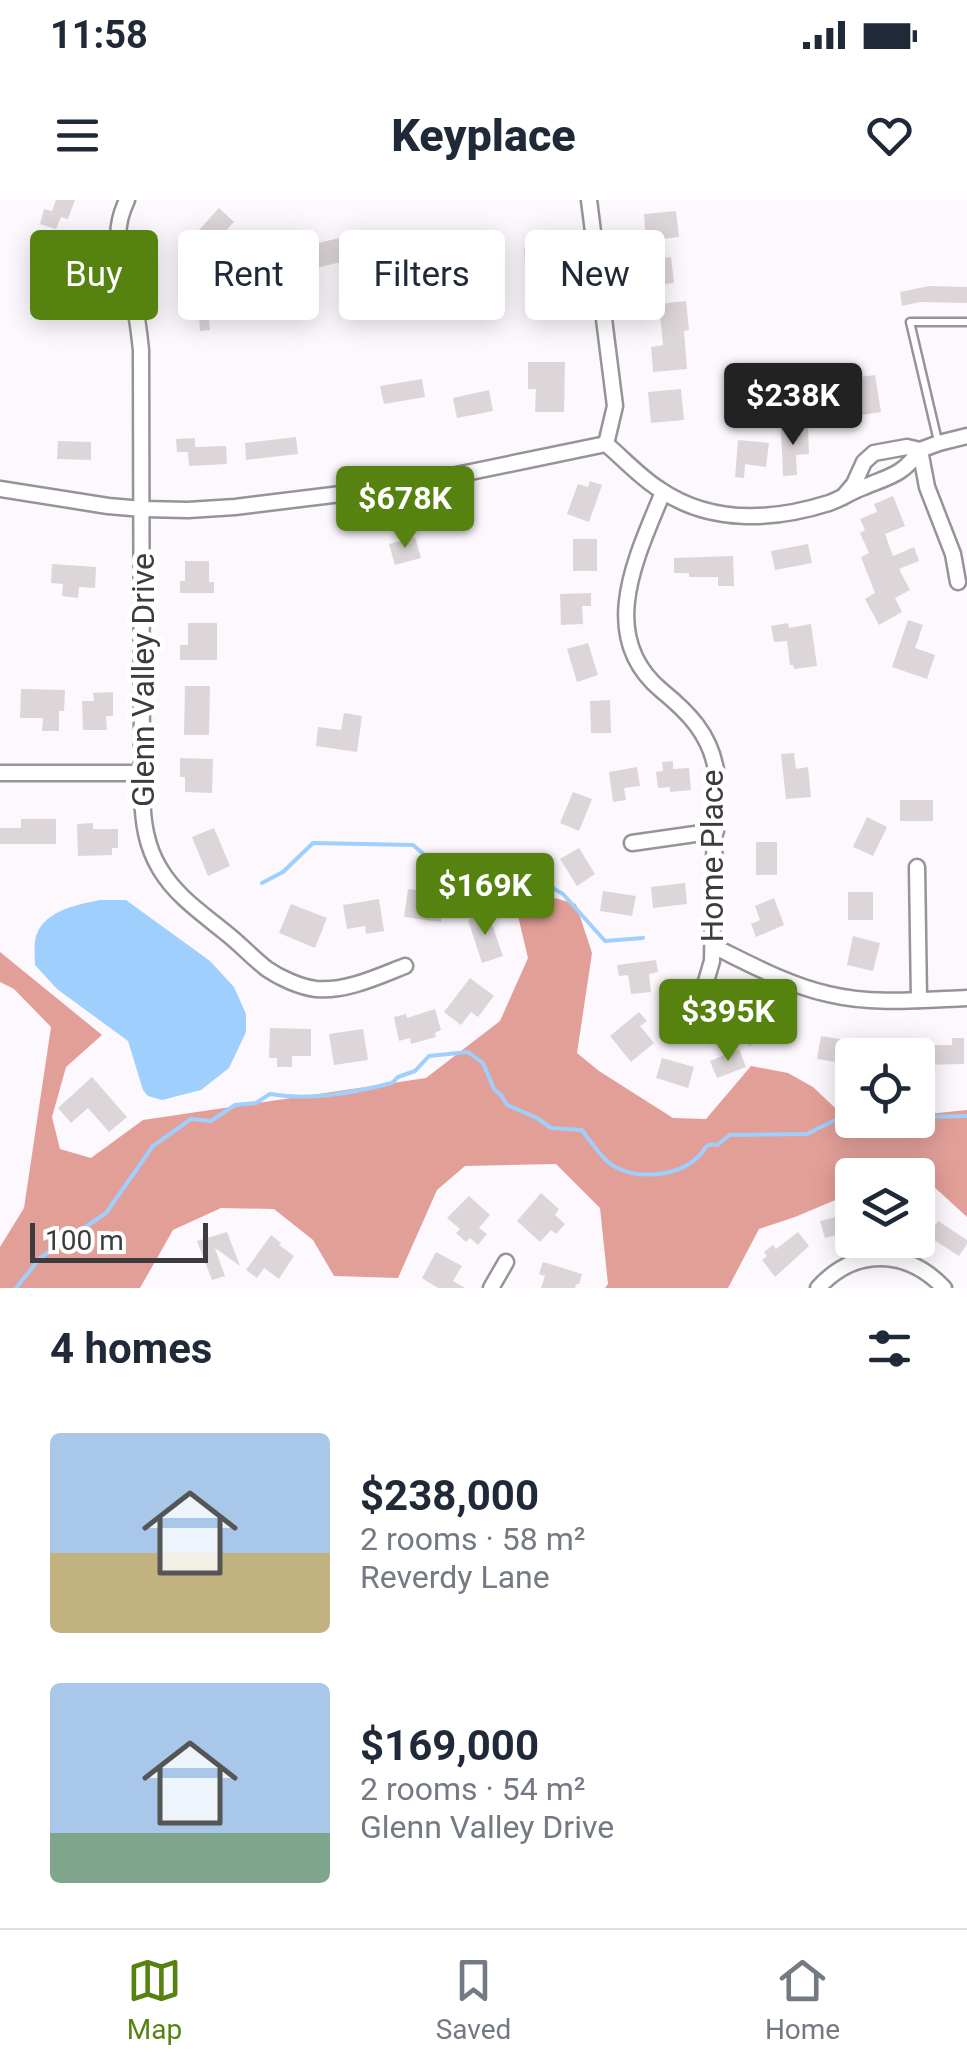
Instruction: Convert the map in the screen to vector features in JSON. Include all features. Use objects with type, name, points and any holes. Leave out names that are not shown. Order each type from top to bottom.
[{"type":"street","name":"Glenn Valley Drive","points":[[127,200],[117,237],[139,336],[144,826],[151,852],[162,873],[194,908],[269,970],[292,982],[316,989],[335,988],[405,966]]},
{"type":"street","points":[[589,200],[613,382],[614,417],[606,444]]},
{"type":"street","points":[[843,497],[874,453],[907,447],[920,450],[967,436]]},
{"type":"street","points":[[0,489],[143,509],[236,507],[398,488],[606,444]]},
{"type":"street","points":[[606,444],[663,492],[717,515],[743,516],[788,513],[833,502],[894,476],[909,467],[920,450]]},
{"type":"street","points":[[920,450],[927,488],[953,554],[958,582]]},
{"type":"street","name":"Home Place","points":[[663,492],[638,552],[626,610],[628,642],[637,664],[688,712],[708,743],[716,770],[714,946],[702,995],[689,1011]]},
{"type":"street","points":[[0,773],[143,774]]},
{"type":"street","points":[[632,842],[716,832]]},
{"type":"street","points":[[918,867],[919,1000]]},
{"type":"street","points":[[714,946],[830,995],[884,1001],[967,998]]},
{"type":"street","points":[[818,1288],[846,1266],[880,1258],[915,1264],[944,1288]]},
{"type":"street","points":[[492,1288],[506,1262]]},
{"type":"lane","points":[[939,443],[910,322],[967,322]]},
{"type":"shaded area","points":[[522,889],[576,904],[592,953],[577,1053],[599,1071],[673,1118],[706,1119],[751,1066],[788,1073],[813,1087],[835,1108],[835,1138],[935,1138],[935,1113],[967,1110],[967,1217],[935,1188],[935,1158],[835,1158],[835,1200],[759,1229],[728,1288],[605,1288],[608,1284],[600,1208],[556,1164],[465,1166],[437,1190],[398,1278],[334,1276],[313,1240],[274,1209],[221,1208],[173,1230],[140,1288],[0,1288],[0,1247],[24,1208],[51,1027],[14,989],[0,982],[0,952],[102,1035],[66,1067],[52,1117],[60,1149],[91,1158],[143,1120],[426,1078],[500,1021],[528,958],[513,895]]},
{"type":"water","points":[[100,900],[126,900],[210,961],[234,987],[246,1014],[246,1032],[229,1068],[201,1090],[162,1100],[148,1096],[128,1041],[57,989],[35,965],[38,931],[51,916]]},
{"type":"building","points":[[56,200],[75,200],[68,219],[61,217],[56,229],[40,224],[44,209],[52,211]]},
{"type":"building","points":[[219,208],[234,222],[227,230],[199,230]]},
{"type":"building","points":[[676,211],[679,237],[665,239],[665,230],[645,230],[644,214]]},
{"type":"building","points":[[339,238],[339,262],[319,267],[319,243]]},
{"type":"building","points":[[671,257],[674,283],[665,284],[665,258]]},
{"type":"building","points":[[929,286],[967,287],[967,303],[920,302],[902,306],[900,292]]},
{"type":"building","points":[[686,301],[687,369],[653,372],[651,347],[663,345],[661,320],[665,320],[665,303]]},
{"type":"building","points":[[199,320],[209,320],[210,330],[200,331]]},
{"type":"building","points":[[528,362],[565,362],[564,412],[535,412],[536,389],[528,389]]},
{"type":"building","points":[[875,375],[881,412],[849,417],[844,379]]},
{"type":"building","points":[[422,379],[425,397],[384,404],[380,386]]},
{"type":"building","points":[[681,389],[684,420],[651,423],[648,392]]},
{"type":"building","points":[[489,390],[493,411],[457,418],[453,398]]},
{"type":"building","points":[[808,428],[809,454],[796,455],[797,475],[783,476],[781,429]]},
{"type":"building","points":[[296,437],[298,454],[246,460],[245,443]]},
{"type":"building","points":[[195,438],[195,447],[226,446],[227,464],[189,466],[188,452],[177,452],[176,439]]},
{"type":"building","points":[[738,440],[769,443],[766,467],[745,464],[744,478],[735,477]]},
{"type":"building","points":[[58,441],[91,442],[91,460],[57,459]]},
{"type":"building","points":[[590,481],[602,485],[589,522],[567,514],[578,484],[588,487]]},
{"type":"building","points":[[893,496],[905,526],[885,534],[893,556],[914,547],[919,561],[899,569],[910,590],[895,598],[902,612],[879,625],[865,599],[875,593],[861,557],[869,553],[860,533],[865,530],[860,519],[877,512],[874,504]]},
{"type":"building","points":[[415,537],[421,558],[395,565],[389,544]]},
{"type":"building","points":[[573,539],[597,539],[597,571],[573,571]]},
{"type":"building","points":[[808,544],[812,563],[775,570],[771,551]]},
{"type":"building","points":[[733,556],[734,586],[718,586],[718,577],[674,573],[674,558]]},
{"type":"building","points":[[185,561],[209,561],[209,582],[214,582],[214,593],[180,593],[180,581],[185,581]]},
{"type":"building","points":[[52,564],[96,567],[95,588],[79,587],[78,598],[62,596],[63,584],[51,583]]},
{"type":"building","points":[[591,593],[591,606],[582,606],[583,624],[561,625],[560,594]]},
{"type":"building","points":[[908,620],[923,625],[915,648],[935,655],[927,679],[892,667]]},
{"type":"building","points":[[188,623],[217,623],[217,660],[180,660],[180,645],[188,645]]},
{"type":"building","points":[[788,623],[789,628],[811,624],[817,666],[794,669],[787,641],[774,642],[771,626]]},
{"type":"building","points":[[588,643],[598,675],[577,682],[567,649]]},
{"type":"building","points":[[185,686],[210,686],[209,735],[184,735]]},
{"type":"building","points":[[21,689],[65,690],[59,731],[42,731],[43,718],[20,718]]},
{"type":"building","points":[[113,692],[113,716],[106,716],[107,730],[83,730],[82,701],[94,701],[93,693]]},
{"type":"building","points":[[610,700],[611,733],[591,733],[590,701]]},
{"type":"building","points":[[344,713],[362,716],[357,752],[316,746],[318,727],[341,730]]},
{"type":"building","points":[[794,753],[796,769],[808,767],[811,797],[786,799],[781,754]]},
{"type":"building","points":[[180,758],[213,759],[212,793],[185,792]]},
{"type":"building","points":[[673,761],[673,769],[689,768],[691,790],[670,792],[670,787],[658,788],[656,772],[663,771],[662,762]]},
{"type":"building","points":[[637,767],[640,786],[624,788],[626,800],[613,802],[609,772]]},
{"type":"building","points":[[573,792],[592,799],[579,831],[560,823]]},
{"type":"building","points":[[900,800],[933,800],[933,821],[900,821]]},
{"type":"building","points":[[867,817],[887,827],[873,856],[853,847]]},
{"type":"building","points":[[21,819],[56,819],[56,844],[0,844],[0,828],[21,828]]},
{"type":"building","points":[[93,823],[93,829],[118,829],[118,848],[112,848],[112,855],[78,856],[77,824]]},
{"type":"building","points":[[214,828],[230,866],[208,876],[192,837]]},
{"type":"building","points":[[756,842],[777,842],[777,875],[756,875]]},
{"type":"building","points":[[579,848],[595,874],[577,886],[560,859]]},
{"type":"building","points":[[685,883],[687,904],[653,908],[651,887]]},
{"type":"building","points":[[408,889],[444,894],[441,922],[404,917]]},
{"type":"building","points":[[603,891],[636,896],[632,916],[600,911]]},
{"type":"building","points":[[848,892],[873,892],[873,920],[848,920]]},
{"type":"building","points":[[774,898],[784,925],[756,937],[751,924],[760,920],[755,906]]},
{"type":"building","points":[[379,899],[384,931],[366,934],[365,926],[347,929],[343,905]]},
{"type":"building","points":[[291,904],[327,918],[315,948],[279,933]]},
{"type":"building","points":[[488,913],[503,956],[482,963],[468,920]]},
{"type":"building","points":[[853,936],[880,943],[873,971],[847,965]]},
{"type":"building","points":[[656,960],[658,972],[649,974],[651,992],[631,994],[628,975],[619,976],[617,965]]},
{"type":"building","points":[[470,978],[494,996],[478,1017],[471,1012],[461,1025],[444,1012]]},
{"type":"building","points":[[759,1001],[772,1013],[768,1017],[773,1021],[750,1046],[732,1029]]},
{"type":"building","points":[[435,1009],[441,1030],[435,1033],[436,1037],[411,1044],[410,1038],[399,1041],[394,1017],[406,1014],[407,1018]]},
{"type":"building","points":[[639,1012],[647,1021],[640,1026],[654,1043],[631,1062],[610,1036]]},
{"type":"building","points":[[270,1028],[311,1029],[311,1056],[292,1056],[292,1067],[277,1067],[277,1058],[269,1058]]},
{"type":"building","points":[[363,1029],[368,1060],[334,1065],[329,1034]]},
{"type":"building","points":[[821,1036],[835,1038],[835,1062],[817,1059]]},
{"type":"building","points":[[952,1038],[964,1038],[964,1064],[935,1065],[935,1045],[952,1045]]},
{"type":"building","points":[[739,1049],[746,1067],[717,1078],[710,1061]]},
{"type":"building","points":[[662,1058],[694,1067],[688,1088],[656,1078]]},
{"type":"building","points":[[92,1077],[127,1117],[109,1132],[88,1108],[71,1123],[58,1108]]},
{"type":"building","points":[[541,1193],[559,1209],[555,1215],[565,1224],[556,1234],[551,1230],[540,1242],[517,1221]]},
{"type":"building","points":[[469,1196],[490,1215],[479,1228],[487,1234],[478,1245],[470,1238],[466,1242],[456,1233],[460,1229],[447,1218]]},
{"type":"building","points":[[835,1217],[835,1235],[825,1238],[820,1221]]},
{"type":"building","points":[[938,1221],[967,1240],[959,1256],[935,1241]]},
{"type":"building","points":[[227,1232],[240,1266],[215,1248],[225,1276],[212,1280],[197,1241]]},
{"type":"building","points":[[798,1232],[809,1246],[775,1277],[762,1260],[767,1256],[764,1252],[773,1245],[776,1249]]},
{"type":"building","points":[[271,1235],[294,1256],[279,1279],[264,1268],[257,1278],[246,1270]]},
{"type":"building","points":[[436,1252],[462,1266],[453,1281],[465,1288],[438,1288],[422,1278]]},
{"type":"building","points":[[543,1262],[582,1274],[579,1284],[575,1288],[541,1288],[545,1276],[539,1274]]},
{"type":"waterway","points":[[262,883],[283,872],[313,843],[413,845],[426,856],[476,858],[495,877],[533,877],[563,894],[605,941],[643,938]]},
{"type":"waterway","points":[[16,1288],[40,1258],[106,1213],[153,1146],[191,1119],[211,1121],[235,1105],[256,1103],[270,1094],[331,1095],[392,1083],[415,1071],[429,1056],[468,1052],[483,1063],[494,1089],[507,1105],[551,1128],[582,1130],[608,1162],[629,1172],[654,1174],[679,1169],[708,1145],[717,1145],[730,1135],[807,1134],[835,1120]]},
{"type":"waterway","points":[[935,1117],[967,1116]]}]
